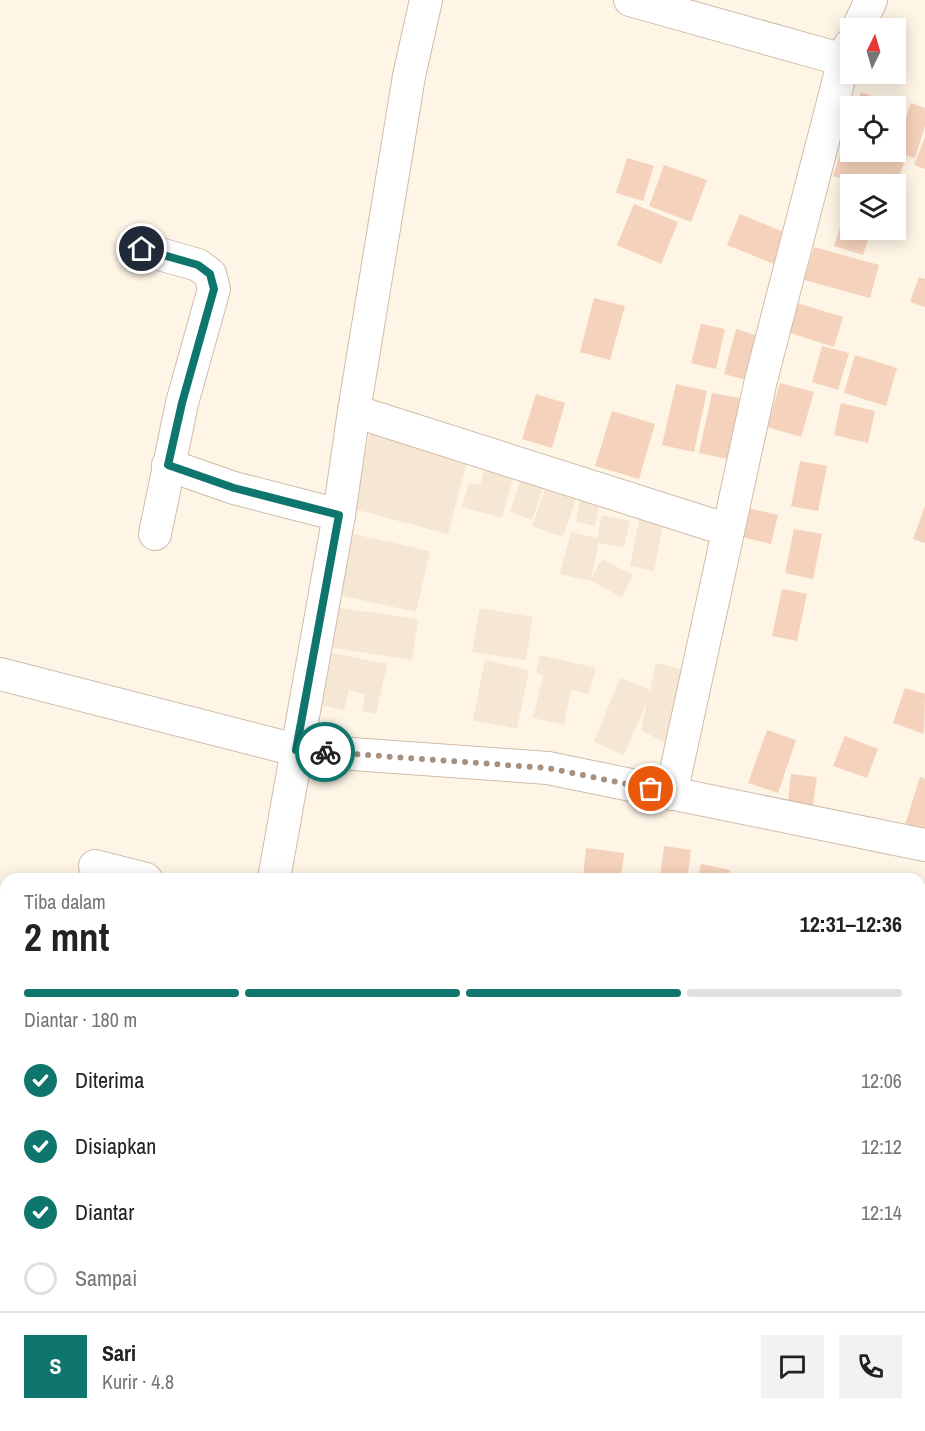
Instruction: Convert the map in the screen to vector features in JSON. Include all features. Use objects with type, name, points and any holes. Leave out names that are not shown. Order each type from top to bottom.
[{"type":"street","points":[[275,873],[339,515],[409,76],[426,0]]},
{"type":"street","points":[[630,0],[840,50]]},
{"type":"street","points":[[863,18],[871,0]]},
{"type":"street","points":[[671,794],[760,380],[840,78]]},
{"type":"street","points":[[142,249],[198,265],[210,274],[214,289],[182,403],[155,534]]},
{"type":"street","points":[[354,411],[728,531]]},
{"type":"street","points":[[168,465],[234,488],[339,515]]},
{"type":"street","points":[[0,674],[296,750],[548,768],[925,845]]},
{"type":"street","points":[[94,866],[122,873]]},
{"type":"shaded area","points":[[371,429],[469,454],[448,534],[350,508]]},
{"type":"shaded area","points":[[487,459],[516,468],[502,518],[462,507],[469,483],[480,485]]},
{"type":"shaded area","points":[[554,464],[604,477],[595,526],[576,522],[584,476],[563,537],[532,526]]},
{"type":"shaded area","points":[[523,472],[546,479],[532,520],[510,512]]},
{"type":"shaded area","points":[[641,510],[665,515],[654,571],[630,566]]},
{"type":"shaded area","points":[[602,515],[630,521],[624,548],[599,543],[591,578],[602,559],[633,575],[622,597],[591,581],[560,574],[571,532],[597,538]]},
{"type":"shaded area","points":[[353,534],[430,551],[416,612],[339,595]]},
{"type":"shaded area","points":[[340,608],[418,619],[412,660],[327,647],[331,619]]},
{"type":"shaded area","points":[[480,608],[533,617],[526,660],[472,652]]},
{"type":"shaded area","points":[[328,652],[387,664],[376,714],[362,711],[365,694],[349,690],[344,710],[317,704]]},
{"type":"shaded area","points":[[540,655],[596,668],[589,694],[571,690],[564,725],[533,718],[543,675],[536,673]]},
{"type":"shaded area","points":[[485,660],[529,670],[517,729],[473,720]]},
{"type":"shaded area","points":[[656,663],[692,672],[674,748],[641,730],[647,701],[624,755],[594,742],[620,678],[650,690]]},
{"type":"building","points":[[861,92],[873,96],[860,96]]},
{"type":"building","points":[[911,103],[925,108],[925,126],[915,158],[906,155],[906,118]]},
{"type":"building","points":[[925,137],[925,169],[914,165]]},
{"type":"building","points":[[840,155],[840,162],[904,163],[900,174],[840,174],[840,178],[833,176]]},
{"type":"building","points":[[627,158],[654,166],[643,201],[616,193]]},
{"type":"building","points":[[664,165],[707,180],[691,222],[649,206]]},
{"type":"building","points":[[634,204],[678,222],[661,264],[617,245]]},
{"type":"building","points":[[740,214],[791,235],[779,266],[727,245]]},
{"type":"building","points":[[840,228],[840,240],[868,240],[863,255],[834,246]]},
{"type":"building","points":[[814,247],[879,265],[870,298],[804,280]]},
{"type":"building","points":[[919,277],[925,279],[925,307],[910,302]]},
{"type":"building","points":[[594,298],[625,306],[610,360],[580,352]]},
{"type":"building","points":[[797,303],[843,317],[834,347],[787,332]]},
{"type":"building","points":[[701,324],[725,329],[716,369],[691,363]]},
{"type":"building","points":[[736,329],[765,338],[753,382],[724,374]]},
{"type":"building","points":[[822,346],[849,353],[838,390],[812,382]]},
{"type":"building","points":[[855,355],[897,368],[886,406],[844,393]]},
{"type":"building","points":[[780,383],[814,392],[801,437],[767,427]]},
{"type":"building","points":[[676,384],[707,391],[694,452],[662,445]]},
{"type":"building","points":[[712,393],[745,399],[732,460],[699,453]]},
{"type":"building","points":[[536,394],[565,403],[552,448],[522,439]]},
{"type":"building","points":[[841,403],[875,411],[868,443],[834,435]]},
{"type":"building","points":[[612,411],[655,424],[639,479],[595,466]]},
{"type":"building","points":[[800,461],[827,466],[818,511],[791,506]]},
{"type":"building","points":[[925,506],[925,543],[913,539]]},
{"type":"building","points":[[748,508],[778,515],[771,544],[742,537]]},
{"type":"building","points":[[794,529],[822,534],[813,579],[785,573]]},
{"type":"building","points":[[782,589],[807,594],[797,641],[772,636]]},
{"type":"building","points":[[905,688],[925,694],[924,734],[893,723]]},
{"type":"building","points":[[767,730],[796,740],[778,793],[748,783]]},
{"type":"building","points":[[845,736],[878,749],[867,778],[833,766]]},
{"type":"building","points":[[791,774],[817,777],[812,813],[787,810]]},
{"type":"building","points":[[920,777],[925,779],[925,831],[905,825]]},
{"type":"building","points":[[664,846],[691,850],[688,873],[661,873]]},
{"type":"building","points":[[586,848],[624,853],[622,873],[584,873]]},
{"type":"building","points":[[701,864],[730,870],[729,873],[699,873]]},
{"type":"way so far","points":[[325,752],[548,768],[651,789]]},
{"type":"route","points":[[142,249],[198,265],[210,274],[214,289],[182,403],[168,465],[234,488],[339,515],[296,750],[325,752]]}]
